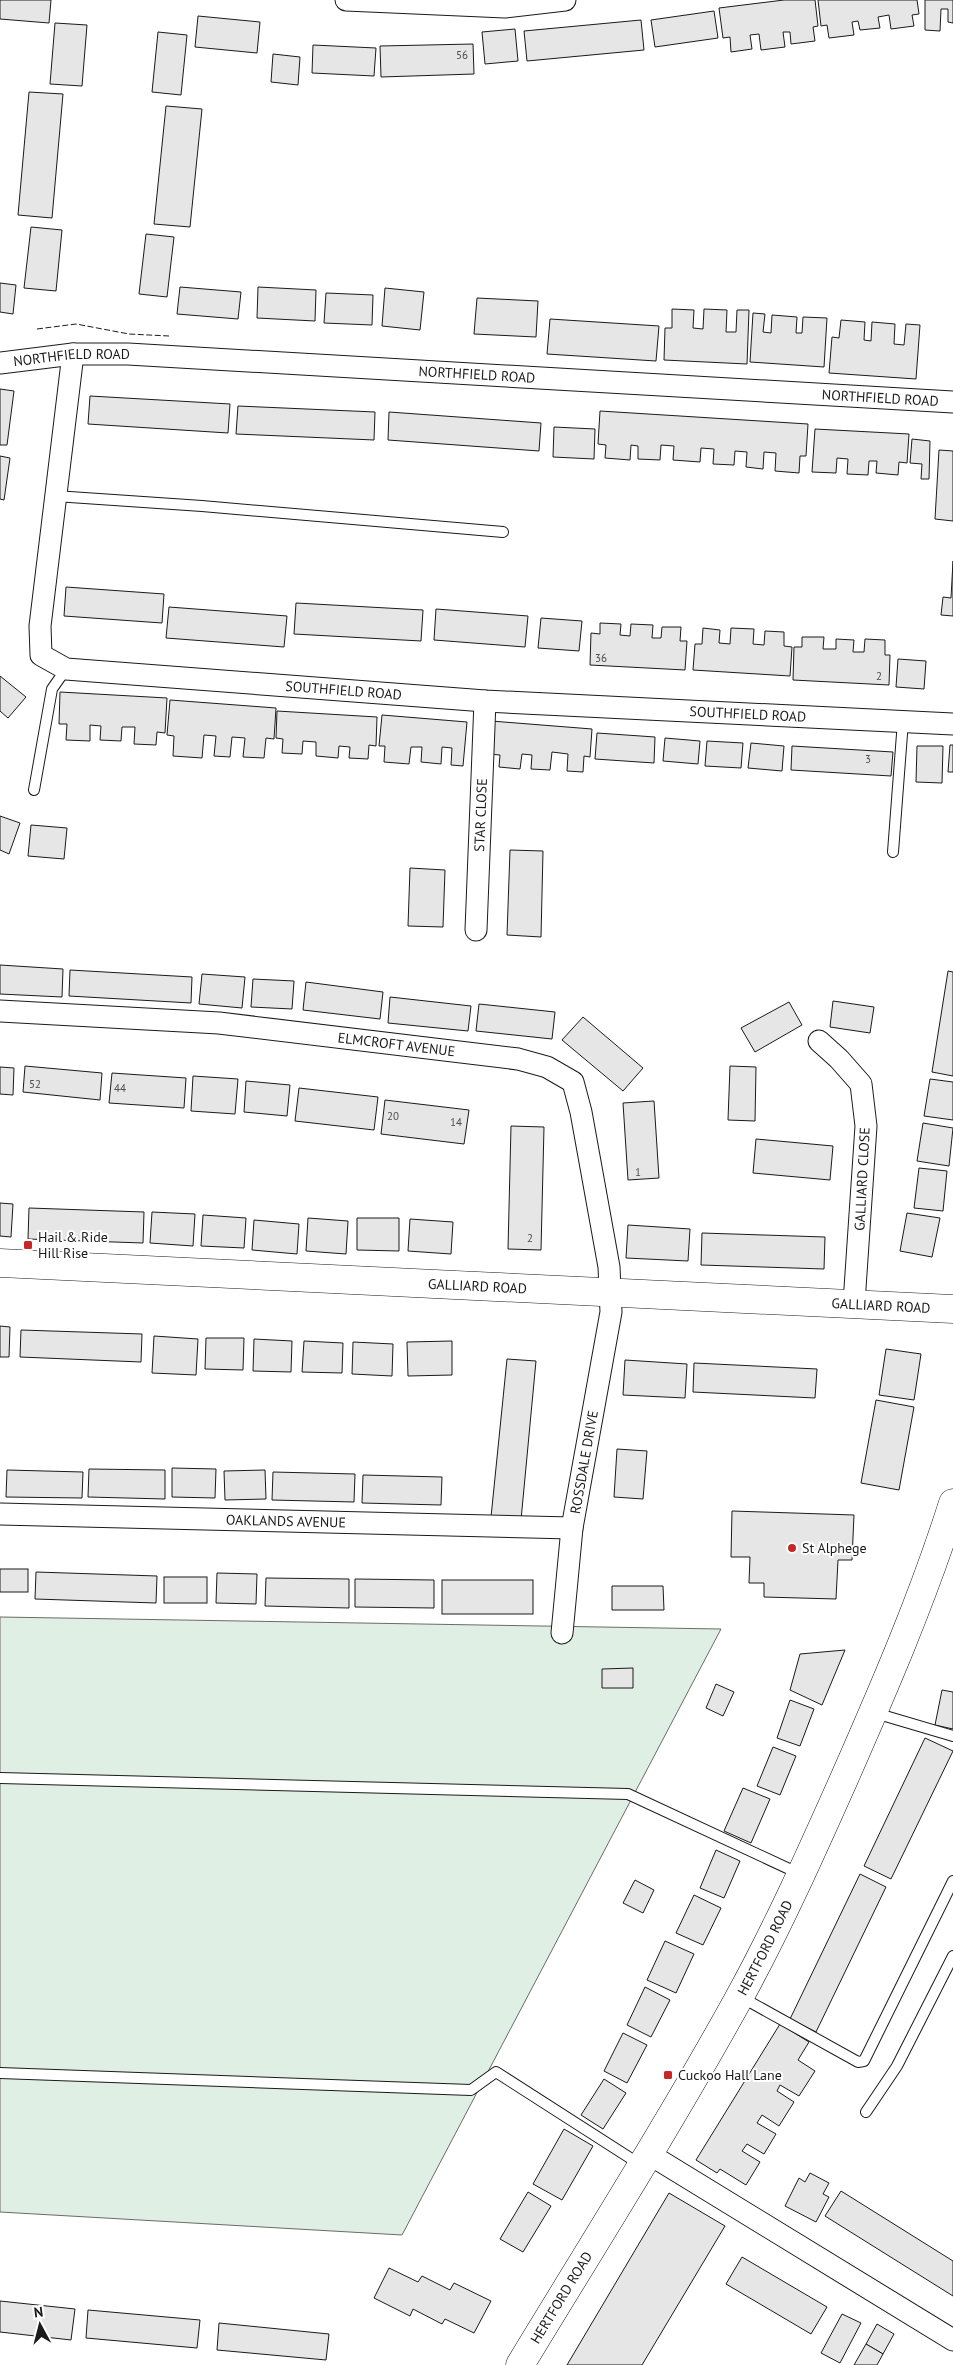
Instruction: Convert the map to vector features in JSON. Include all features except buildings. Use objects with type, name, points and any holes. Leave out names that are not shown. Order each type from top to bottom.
[{"type":"main road","name":"GALLIARD ROAD","points":[[0,1263],[953,1309]]},
{"type":"main road","name":"HERTFORD ROAD","points":[[520,2365],[646,2160],[740,1996],[801,1874],[873,1712],[930,1575],[953,1503]]},
{"type":"street","points":[[346,0],[504,7],[565,0]]},
{"type":"street","name":"NORTHFIELD ROAD","points":[[0,363],[72,354],[128,354],[953,402]]},
{"type":"street","name":"SOUTHFIELD ROAD","points":[[72,354],[40,626],[41,655],[66,669],[485,701],[953,724]]},
{"type":"street","name":"STAR CLOSE","points":[[476,930],[485,701]]},
{"type":"street","name":"ELMCROFT AVENUE","points":[[0,1011],[219,1023],[518,1059],[547,1067],[573,1082],[581,1112],[609,1267],[611,1293]]},
{"type":"street","name":"GALLIARD CLOSE","points":[[820,1041],[840,1059],[861,1084],[866,1126],[854,1303]]},
{"type":"street","name":"ROSSDALE DRIVE","points":[[562,1633],[572,1528],[610,1312],[611,1293]]},
{"type":"street","name":"OAKLANDS AVENUE","points":[[0,1514],[572,1528]]},
{"type":"street","points":[[646,2160],[952,2339]]},
{"type":"lane","points":[[55,496],[202,506],[503,532]]},
{"type":"lane","points":[[34,790],[52,689],[66,669]]},
{"type":"lane","points":[[894,852],[903,721]]},
{"type":"lane","points":[[873,1712],[953,1736]]},
{"type":"lane","points":[[0,1778],[628,1794],[801,1874]]},
{"type":"lane","points":[[740,1996],[858,2062],[864,2061],[953,1881]]},
{"type":"lane","points":[[866,2112],[897,2066],[953,1956]]},
{"type":"lane","points":[[0,2073],[471,2090],[496,2072],[646,2160]]},
{"type":"green space","points":[[0,1617],[721,1629],[402,2235],[0,2212]]},
{"type":"fence","points":[[37,329],[76,324],[129,334],[169,336]]},
{"type":"place","name":"Hail & Ride Hill Rise","points":[[28,1245]]},
{"type":"place","name":"St Alphege","points":[[792,1548]]},
{"type":"place","name":"Cuckoo Hall Lane","points":[[668,2075]]}]
